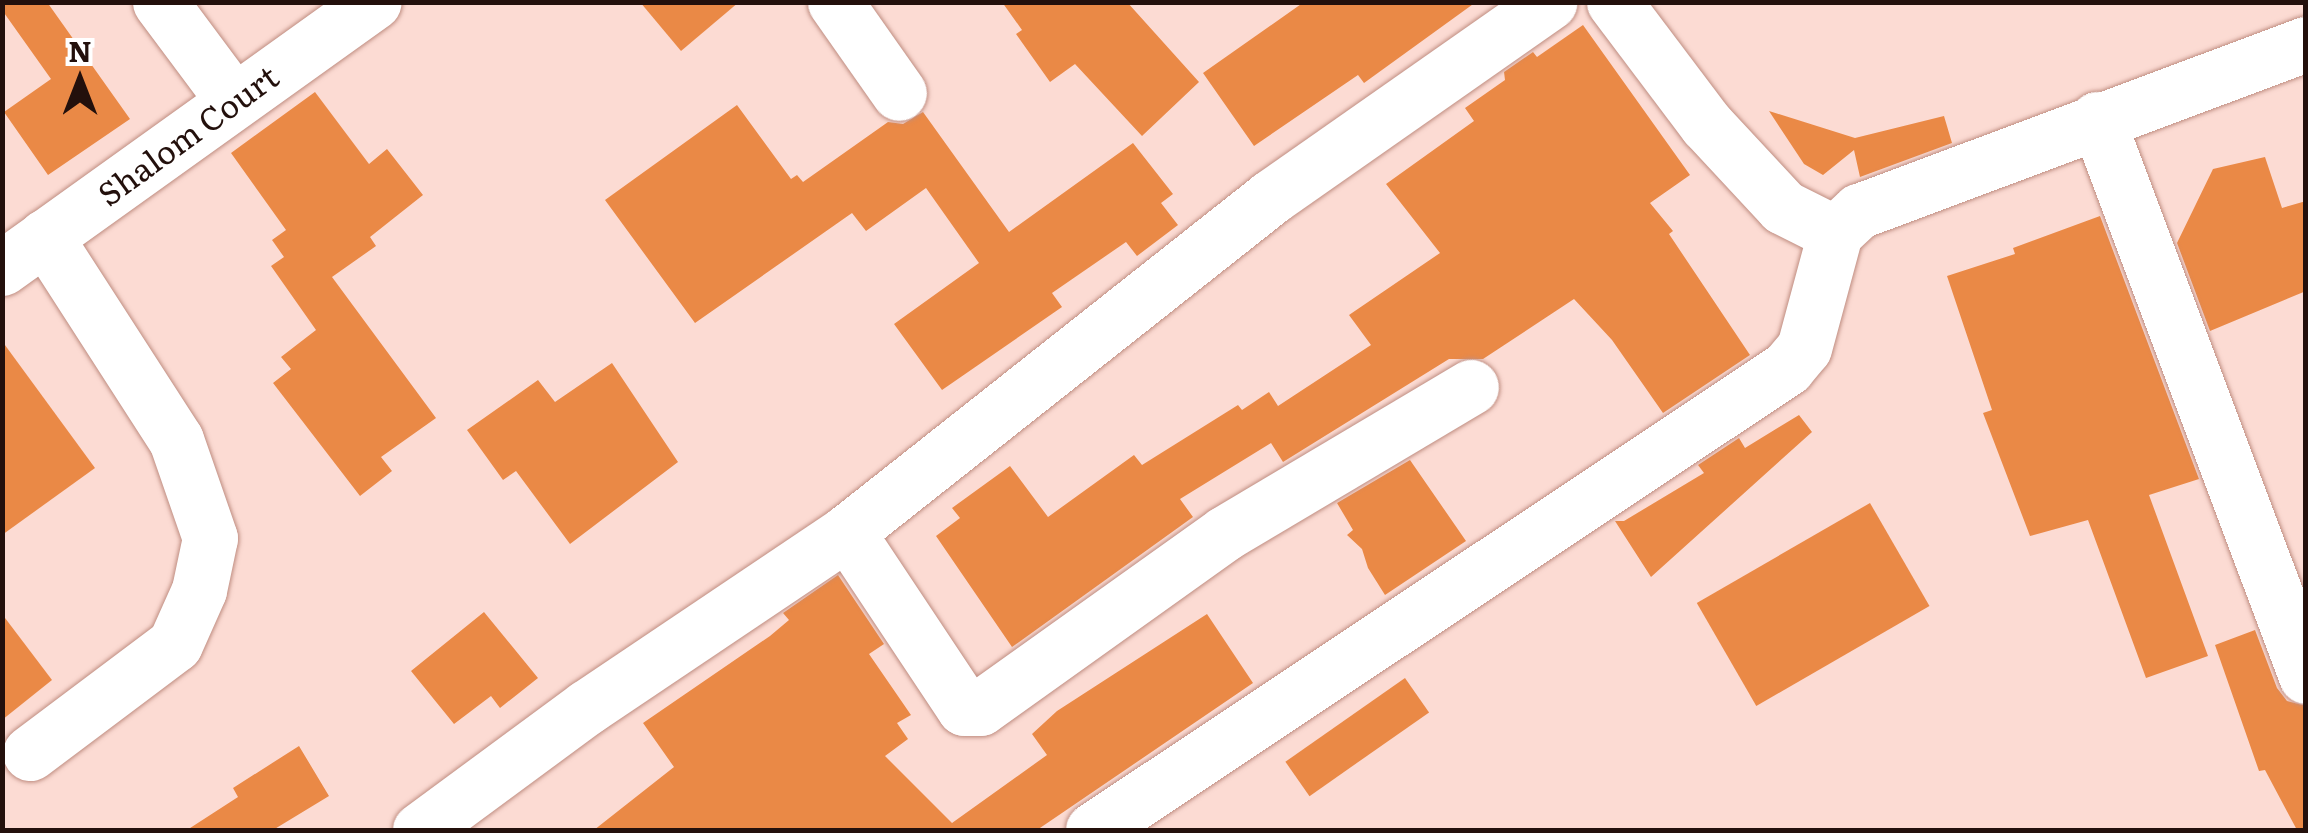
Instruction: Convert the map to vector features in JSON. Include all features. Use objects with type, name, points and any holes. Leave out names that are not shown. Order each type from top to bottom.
[{"type":"street","points":[[160,2],[232,100]]},
{"type":"street","name":"Shalom Court","points":[[24,252],[373,2]]},
{"type":"street","points":[[835,2],[898,92]]},
{"type":"street","points":[[420,830],[587,707],[847,532],[1271,198],[1549,2]]},
{"type":"street","points":[[1614,2],[1706,124],[1783,207],[1835,233]]},
{"type":"street","points":[[1094,830],[1787,368],[1804,348],[1835,233],[1859,211],[2096,119],[2306,44]]},
{"type":"street","points":[[2096,119],[2306,676]]},
{"type":"street","points":[[24,252],[176,440],[210,538],[199,590],[175,644],[30,754]]},
{"type":"street","points":[[847,532],[964,708],[980,708],[1225,533],[1470,387]]},
{"type":"building","points":[[2,2],[47,2],[130,119],[48,175],[4,112],[51,79],[2,10]]},
{"type":"building","points":[[640,2],[739,2],[681,51]]},
{"type":"building","points":[[1002,2],[1127,2],[1199,82],[1142,136],[1075,64],[1050,82],[1016,34],[1022,30]]},
{"type":"building","points":[[1304,2],[1476,2],[1364,83],[1358,75],[1254,146],[1203,73]]},
{"type":"building","points":[[1583,25],[1690,175],[1650,203],[1673,231],[1669,234],[1750,355],[1663,413],[1612,340],[1574,299],[1483,359],[1449,359],[1283,462],[1271,443],[1180,499],[1193,517],[1012,647],[936,536],[960,518],[952,508],[1010,466],[1048,517],[1134,455],[1142,465],[1238,405],[1242,410],[1269,392],[1278,406],[1371,345],[1349,315],[1440,253],[1386,184],[1474,121],[1465,108],[1505,80],[1504,72],[1533,52],[1537,57]]},
{"type":"building","points":[[315,92],[369,164],[387,149],[423,195],[370,237],[376,246],[332,277],[436,418],[381,457],[392,471],[360,496],[273,383],[291,369],[281,357],[316,330],[271,266],[284,257],[272,240],[286,230],[231,153]]},
{"type":"building","points":[[737,105],[791,179],[797,175],[803,182],[888,122],[903,124],[923,112],[1009,232],[1133,143],[1173,194],[1161,203],[1178,225],[1137,256],[1126,242],[1052,293],[1062,307],[942,390],[894,324],[979,263],[926,188],[866,231],[852,213],[695,323],[605,200]]},
{"type":"building","points":[[1769,111],[1855,138],[1944,116],[1952,143],[1860,177],[1854,150],[1823,175],[1804,164]]},
{"type":"building","points":[[2265,157],[2282,208],[2306,201],[2306,291],[2210,331],[2177,243],[2213,169]]},
{"type":"building","points":[[2100,216],[2199,479],[2149,495],[2208,656],[2146,678],[2088,520],[2030,536],[1983,413],[1992,410],[1947,276],[2015,254],[2013,248]]},
{"type":"building","points":[[2,341],[95,468],[2,535]]},
{"type":"building","points":[[612,363],[678,462],[570,544],[516,471],[503,480],[467,430],[538,380],[555,402]]},
{"type":"building","points":[[1799,415],[1812,432],[1651,577],[1615,521],[1624,521],[1704,473],[1698,465],[1739,438],[1745,448]]},
{"type":"building","points":[[1410,460],[1466,541],[1385,595],[1368,568],[1362,549],[1347,535],[1353,530],[1337,503]]},
{"type":"building","points":[[1870,503],[1930,606],[1756,706],[1697,603]]},
{"type":"building","points":[[838,575],[884,644],[869,654],[911,715],[897,723],[908,739],[885,756],[952,823],[1047,755],[1032,734],[1057,711],[1207,614],[1253,683],[1037,830],[594,830],[674,767],[643,723],[770,636],[789,620],[783,613]]},
{"type":"building","points":[[484,612],[538,678],[500,708],[491,696],[454,724],[411,671]]},
{"type":"building","points":[[2,614],[52,680],[2,720]]},
{"type":"building","points":[[2255,630],[2277,688],[2287,701],[2306,706],[2306,830],[2297,830],[2265,770],[2259,771],[2215,645]]},
{"type":"building","points":[[1405,678],[1429,712],[1309,796],[1285,762]]},
{"type":"building","points":[[299,746],[329,796],[273,830],[187,830],[238,797],[233,788]]}]
